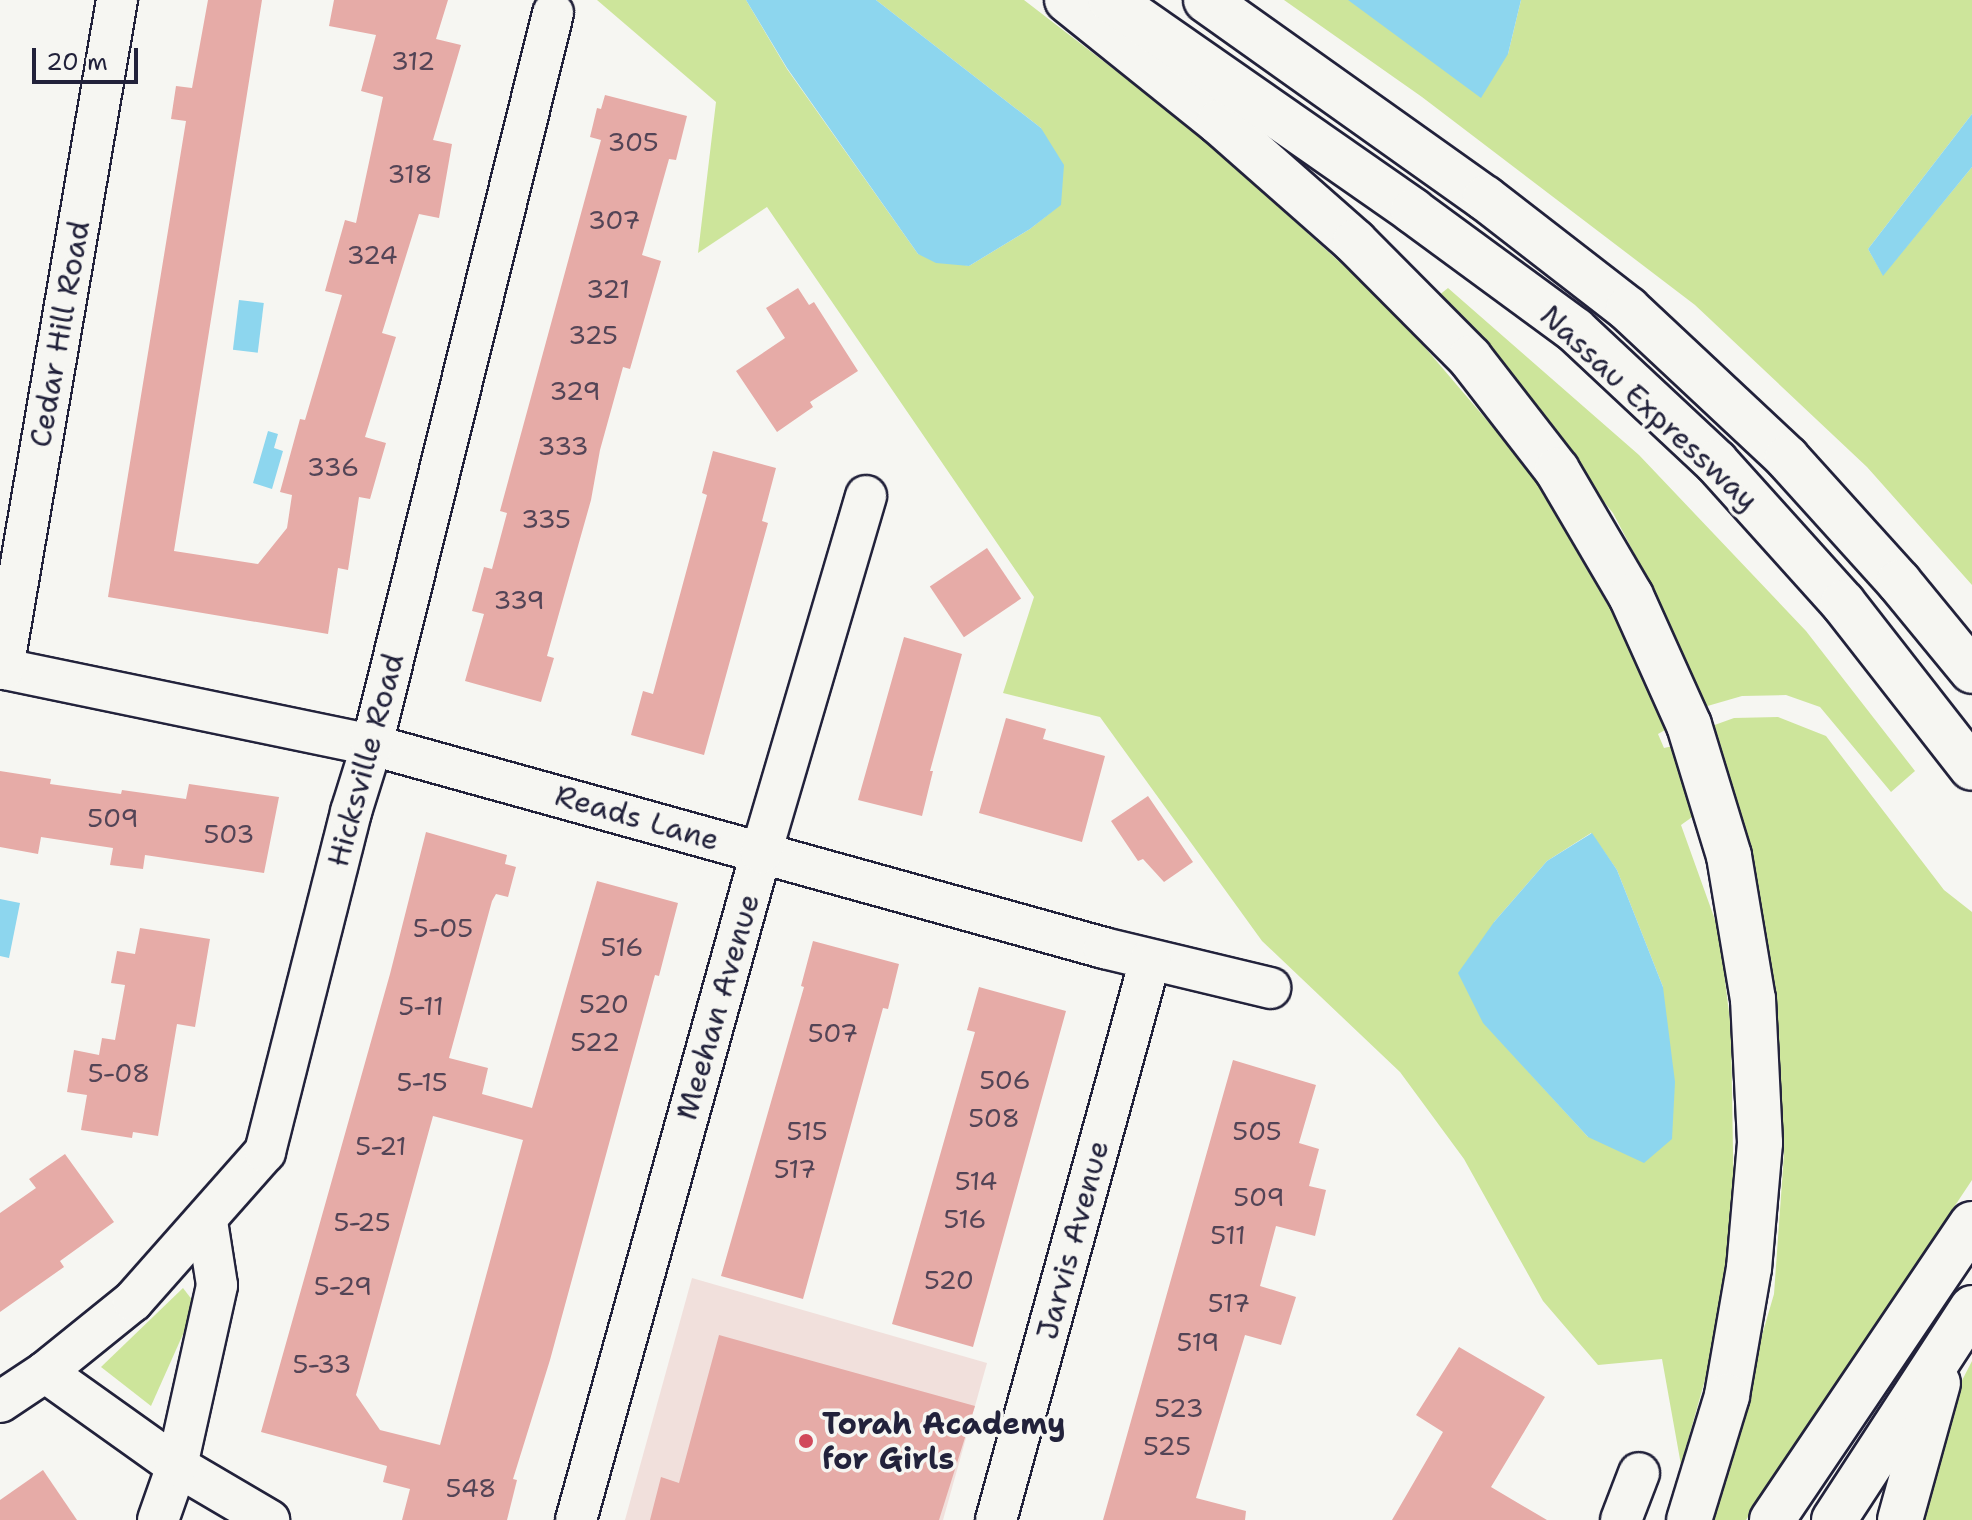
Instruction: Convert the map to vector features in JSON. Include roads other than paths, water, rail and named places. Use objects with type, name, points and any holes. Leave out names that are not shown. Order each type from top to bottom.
[{"type":"highway","points":[[1067,0],[1219,122],[1355,242],[1470,358],[1565,483],[1631,596],[1689,725],[1729,856],[1753,999],[1760,1143],[1749,1268],[1727,1396],[1689,1520]]},
{"type":"highway","name":"Nassau Expressway","points":[[1111,0],[1413,211],[1575,330],[1727,474],[1843,603],[1972,768]]},
{"type":"highway","name":"Nassau Expressway","points":[[1206,0],[1485,198],[1628,309],[1787,458],[1899,582],[1972,671]]},
{"type":"highway","points":[[1787,458],[1904,569],[1972,642]]},
{"type":"highway","points":[[1772,1520],[1972,1224]]},
{"type":"highway","points":[[1834,1520],[1972,1308]]},
{"type":"highway","points":[[1900,1520],[1948,1344]]},
{"type":"street","name":"Cedar Hill Road","points":[[2,668],[117,0]]},
{"type":"street","name":"Hicksville Road","points":[[0,1402],[45,1372],[133,1301],[265,1152],[351,812],[372,745],[553,13]]},
{"type":"street","name":"Meehan Avenue","points":[[576,1520],[761,853],[866,496]]},
{"type":"street","name":"Reads Lane","points":[[2,668],[372,745],[1150,960],[1270,988]]},
{"type":"street","name":"Jarvis Avenue","points":[[996,1520],[1150,960]]},
{"type":"street","points":[[158,1520],[177,1466],[217,1285],[207,1221]]},
{"type":"street","points":[[45,1372],[177,1466],[269,1520]]},
{"type":"street","points":[[1621,1520],[1639,1473]]},
{"type":"water","points":[[746,0],[876,0],[1041,128],[1064,165],[1061,205],[1030,229],[969,266],[936,263],[918,254],[787,68]]},
{"type":"water","points":[[1348,0],[1521,0],[1508,54],[1481,98]]},
{"type":"water","points":[[1972,114],[1972,167],[1883,276],[1868,249]]},
{"type":"water","points":[[239,300],[264,303],[258,353],[233,350]]},
{"type":"water","points":[[268,431],[278,434],[274,448],[283,451],[272,489],[253,483]]},
{"type":"water","points":[[1592,833],[1617,870],[1663,987],[1675,1082],[1672,1139],[1644,1163],[1588,1137],[1483,1023],[1458,973],[1494,922],[1547,861]]},
{"type":"water","points":[[0,899],[20,903],[9,958],[0,956]]},
{"type":"place","name":"Torah Academy for Girls","points":[[806,1441]]}]
